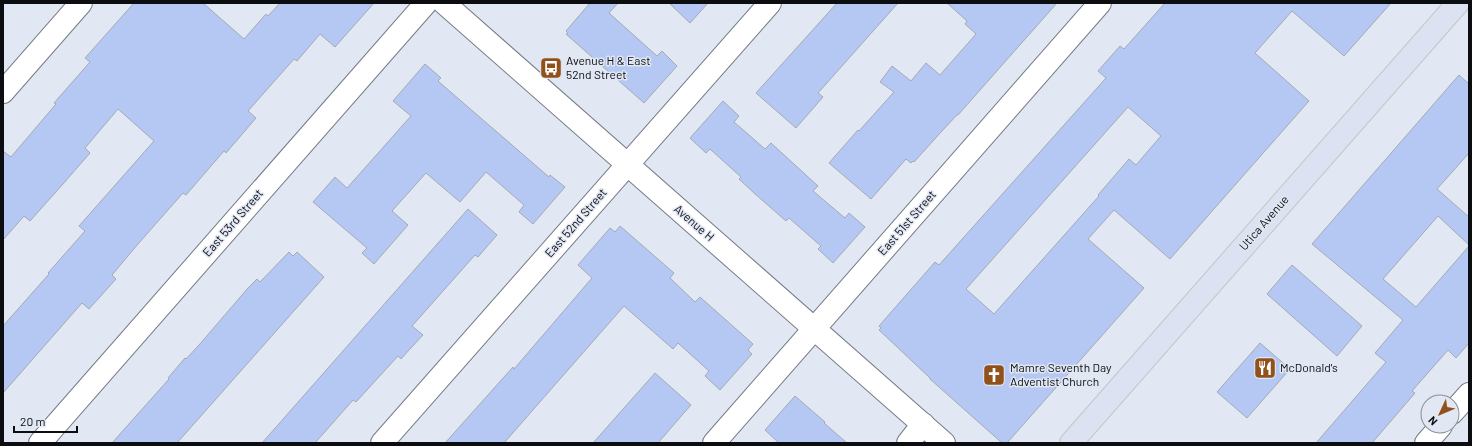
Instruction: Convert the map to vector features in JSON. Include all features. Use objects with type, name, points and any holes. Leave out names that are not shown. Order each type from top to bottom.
[{"type":"main road","name":"Utica Avenue","points":[[1071,443],[1458,3]]},
{"type":"street","points":[[3,92],[82,3]]},
{"type":"street","name":"East 53rd Street","points":[[40,443],[426,3]]},
{"type":"street","name":"Avenue H","points":[[444,3],[944,443]]},
{"type":"street","name":"East 52nd Street","points":[[382,443],[770,3]]},
{"type":"street","name":"East 51st Street","points":[[714,443],[1100,3]]},
{"type":"street","points":[[1460,404],[1469,394]]},
{"type":"street","points":[[908,443],[923,424]]},
{"type":"street","points":[[1426,443],[1434,434]]},
{"type":"building","points":[[134,3],[203,3],[244,39],[266,14],[268,16],[280,3],[374,3],[335,47],[320,34],[297,61],[294,59],[248,111],[256,118],[226,153],[224,151],[186,195],[183,193],[138,244],[112,275],[116,279],[89,309],[82,303],[3,393],[3,326],[85,231],[79,226],[154,141],[118,109],[85,148],[90,153],[63,184],[30,221],[24,216],[3,240],[3,151],[11,157],[56,104],[54,103],[90,62],[85,58]]},
{"type":"building","points":[[590,3],[618,3],[609,13],[657,56],[662,51],[677,66],[644,103],[566,34],[568,33],[566,31]]},
{"type":"building","points":[[669,3],[708,3],[690,23]]},
{"type":"building","points":[[837,3],[898,3],[818,93],[823,97],[796,128],[756,93]]},
{"type":"building","points":[[947,3],[1057,3],[958,115],[914,162],[913,161],[911,163],[906,159],[871,199],[829,163],[894,92],[880,82],[892,66],[911,81],[926,63],[940,75],[976,34],[965,24],[967,21]]},
{"type":"building","points":[[1165,3],[1391,3],[1344,56],[1292,11],[1255,53],[1309,101],[1170,259],[1114,210],[1088,239],[1144,288],[1007,443],[1002,443],[930,379],[879,330],[881,328],[879,326],[935,262],[939,265],[1106,78],[1098,71],[1120,46],[1124,49]],"holes":[[[1128,107],[1161,136],[1136,165],[1129,159],[1098,195],[1099,196],[994,314],[966,289]]]},
{"type":"building","points":[[425,64],[441,78],[438,81],[549,177],[550,175],[565,187],[533,224],[519,212],[524,205],[486,172],[460,202],[426,173],[392,211],[408,225],[374,264],[362,253],[367,248],[313,202],[335,177],[347,188],[411,116],[393,101]]},
{"type":"building","points":[[1459,75],[1469,84],[1469,153],[1437,189],[1469,217],[1469,245],[1438,216],[1383,279],[1416,307],[1469,246],[1469,343],[1456,358],[1448,350],[1412,391],[1415,393],[1372,443],[1316,443],[1386,362],[1375,353],[1403,320],[1312,244]]},
{"type":"building","points":[[723,101],[739,116],[734,122],[765,149],[771,143],[818,186],[813,191],[845,218],[849,213],[865,227],[833,263],[818,249],[821,246],[789,218],[786,221],[739,179],[741,177],[710,149],[706,153],[690,138]]},
{"type":"building","points":[[468,209],[497,235],[478,257],[475,255],[412,326],[423,335],[401,359],[398,356],[356,402],[353,400],[315,443],[262,443]]},
{"type":"building","points":[[620,226],[674,273],[670,278],[695,302],[700,297],[753,344],[748,350],[752,354],[720,390],[705,376],[709,371],[678,343],[673,349],[624,306],[504,443],[445,443],[513,367],[514,369],[592,278],[578,265],[610,228],[615,232]]},
{"type":"building","points":[[289,252],[293,256],[297,252],[324,277],[177,443],[112,443],[248,288],[257,279],[260,282]]},
{"type":"building","points":[[1292,265],[1362,326],[1337,356],[1267,294]]},
{"type":"building","points":[[1260,343],[1290,369],[1247,418],[1217,392]]},
{"type":"building","points":[[655,373],[691,405],[658,443],[593,443]]},
{"type":"building","points":[[795,396],[847,443],[779,443],[765,430]]},
{"type":"place","name":"Avenue H & East 52nd Street","points":[[551,68]]},
{"type":"place","name":"McDonald's","points":[[1265,368]]},
{"type":"place","name":"Mamre Seventh Day Adventist Church","points":[[994,375]]}]
